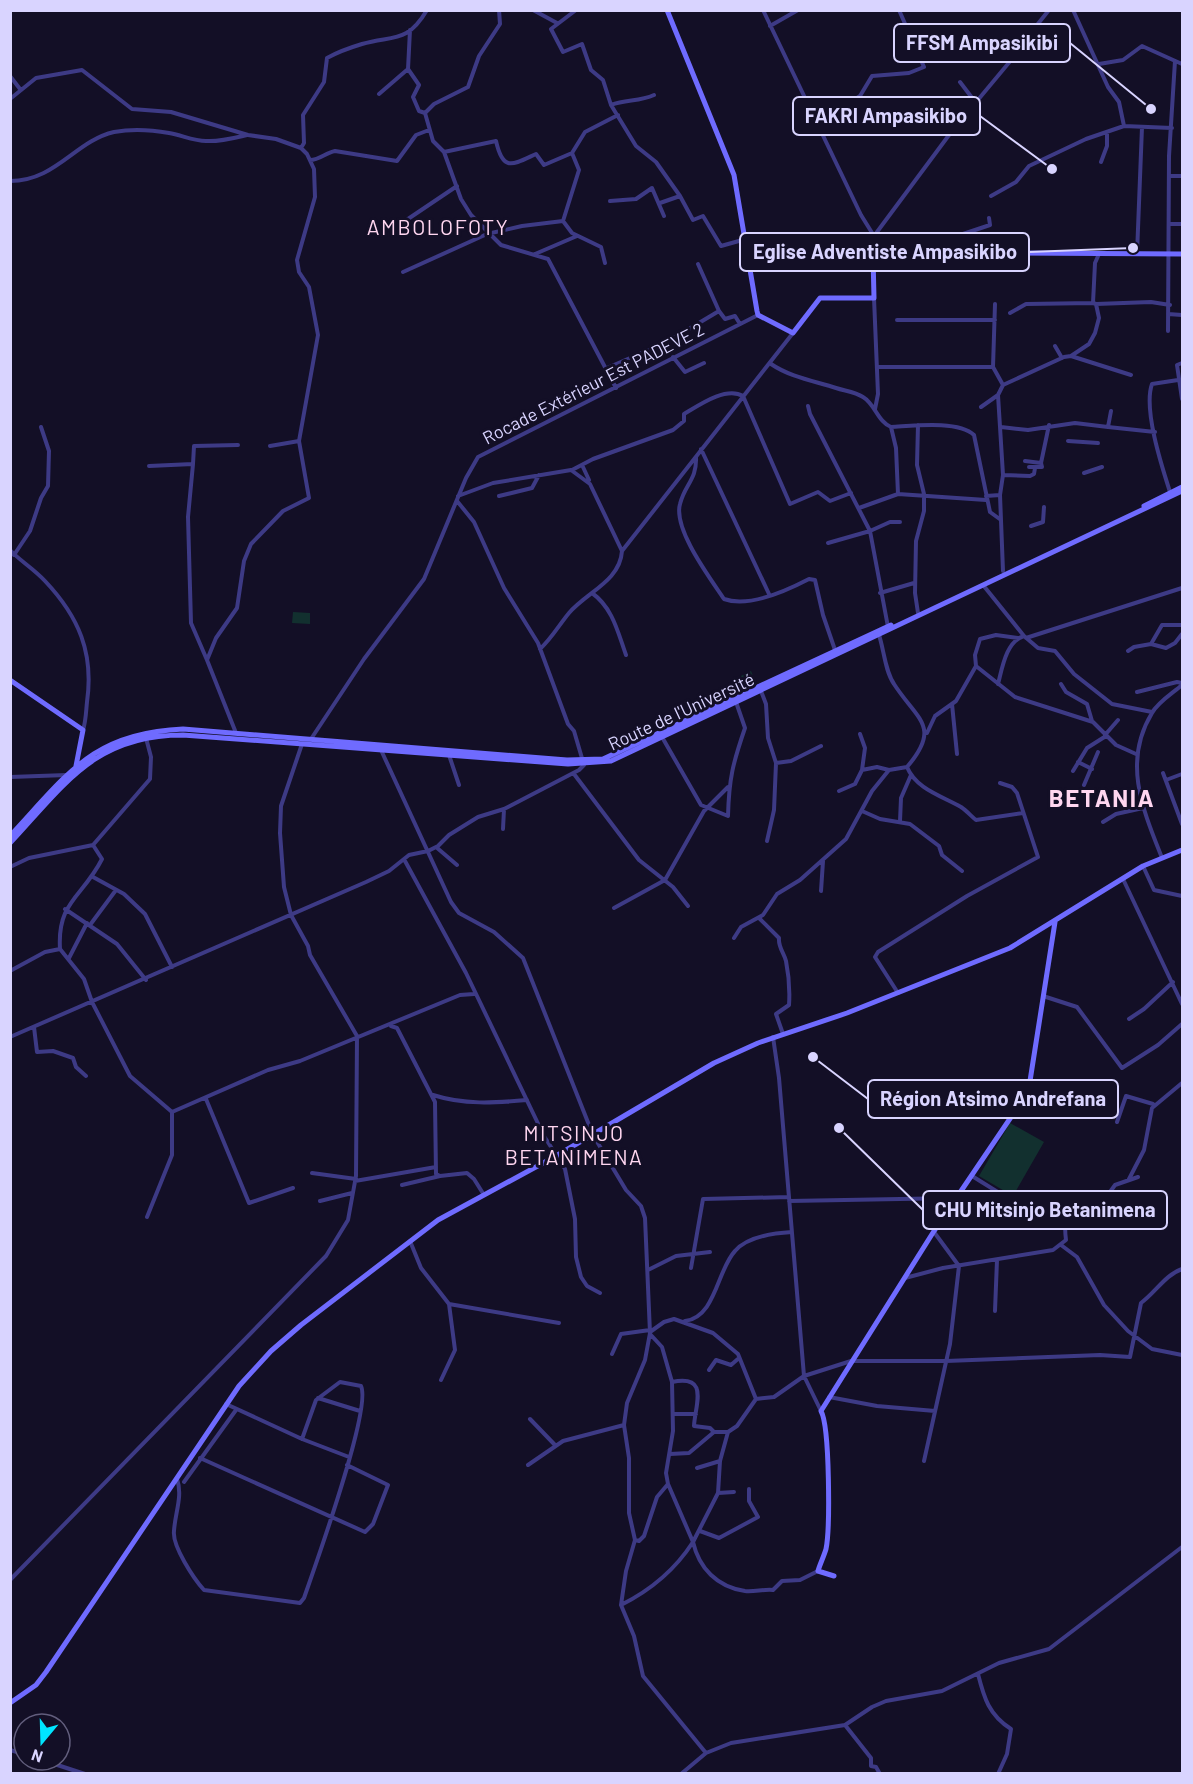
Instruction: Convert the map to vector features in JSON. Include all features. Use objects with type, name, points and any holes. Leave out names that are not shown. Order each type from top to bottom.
[{"type":"street","points":[[302,148],[304,143],[303,115],[324,82],[327,57],[360,44],[397,39],[410,30],[427,10]]},
{"type":"street","points":[[425,113],[434,104],[468,87],[479,56],[500,24],[499,10]]},
{"type":"street","points":[[533,10],[557,23]]},
{"type":"street","points":[[576,10],[557,23],[550,32],[563,52],[582,44],[591,70],[603,80],[611,105],[636,146],[656,162],[680,196],[693,220],[703,216],[721,246],[747,239]]},
{"type":"street","points":[[667,10],[734,175],[759,315],[793,333]]},
{"type":"street","points":[[763,10],[861,215],[874,236],[878,405],[875,409]]},
{"type":"street","points":[[770,26],[798,10]]},
{"type":"street","points":[[819,124],[860,96],[872,76],[909,73],[924,67],[899,10]]},
{"type":"street","points":[[874,236],[952,131],[1012,59],[1020,39],[1029,35],[1049,10]]},
{"type":"street","points":[[1073,10],[1108,87],[1119,102],[1124,126]]},
{"type":"street","points":[[410,30],[408,69],[419,85],[413,93],[416,107],[425,113],[433,141],[444,152],[465,207],[487,234],[501,245],[548,259],[556,269],[616,388]]},
{"type":"street","points":[[1099,64],[1123,60],[1142,46],[1182,64]]},
{"type":"street","points":[[1168,331],[1170,305],[1169,176],[1175,61]]},
{"type":"street","points":[[379,94],[408,69]]},
{"type":"street","points":[[10,99],[20,89],[44,75],[82,70],[132,109],[171,112],[248,135],[276,139],[302,148],[314,169],[315,197],[297,260],[299,272],[309,287],[318,335],[299,441],[309,498],[283,511],[251,544],[244,561],[237,608],[216,638],[207,660]]},
{"type":"street","points":[[10,76],[20,89]]},
{"type":"street","points":[[960,82],[976,103]]},
{"type":"street","points":[[611,105],[625,100],[640,101],[654,95]]},
{"type":"street","points":[[444,152],[496,141],[504,162],[513,165],[536,154],[544,165],[572,153],[585,132],[618,116]]},
{"type":"street","points":[[992,196],[1016,182],[1029,166],[1058,153],[1060,149],[1124,126],[1172,128]]},
{"type":"street","points":[[1137,254],[1142,127]]},
{"type":"street","points":[[10,182],[37,177],[69,159],[86,143],[113,132],[139,130],[169,133],[204,142],[248,135]]},
{"type":"street","points":[[310,160],[317,160],[335,151],[397,161],[416,135],[429,130]]},
{"type":"street","points":[[1101,162],[1107,146],[1107,132]]},
{"type":"street","points":[[563,221],[579,170],[572,153]]},
{"type":"street","points":[[1169,176],[1182,176]]},
{"type":"street","points":[[402,224],[457,186]]},
{"type":"street","points":[[610,201],[636,199],[652,188],[664,216]]},
{"type":"street","points":[[660,204],[680,196]]},
{"type":"street","points":[[953,252],[947,243],[948,239],[990,225],[989,218]]},
{"type":"street","points":[[403,272],[487,234],[563,221]]},
{"type":"street","points":[[563,221],[577,236],[601,247],[605,263]]},
{"type":"street","points":[[1169,224],[1182,224]]},
{"type":"street","points":[[534,254],[577,236]]},
{"type":"street","points":[[853,253],[1182,254]]},
{"type":"street","points":[[981,407],[998,395],[1003,385],[1071,356],[1089,344],[1099,318],[1095,303],[1095,263],[1099,254]]},
{"type":"street","points":[[698,264],[719,311],[725,319],[735,316],[740,324]]},
{"type":"street","points":[[622,551],[743,396],[771,364],[820,298],[874,298]]},
{"type":"street","points":[[1010,313],[1026,304],[1151,302],[1170,305]]},
{"type":"street","points":[[995,304],[993,367],[1003,385]]},
{"type":"street","points":[[607,368],[667,342],[719,311]]},
{"type":"street","points":[[1168,314],[1182,315]]},
{"type":"street","name":"Rocade Extérieur Est PADEVE 2","points":[[311,739],[364,659],[424,579],[478,458],[759,315]]},
{"type":"street","points":[[897,320],[995,320]]},
{"type":"street","points":[[1055,345],[1062,358]]},
{"type":"street","points":[[1071,356],[1131,375]]},
{"type":"street","points":[[673,357],[685,372],[704,363]]},
{"type":"street","points":[[1182,363],[1177,364],[1182,399]]},
{"type":"street","points":[[771,364],[786,373],[807,377],[861,395],[875,409],[884,423],[891,427],[918,425],[963,429],[974,435],[990,512],[1000,520]]},
{"type":"street","points":[[877,367],[993,367]]},
{"type":"street","points":[[1170,492],[1155,432],[1150,396],[1151,387],[1155,382],[1180,379]]},
{"type":"street","points":[[10,1037],[146,980],[366,882],[405,861],[409,855],[435,847],[478,817],[504,809],[574,774],[583,762],[574,731],[568,724],[540,649],[504,588],[474,522],[458,499],[493,483],[583,467],[593,459],[673,430],[684,421],[684,414],[705,402],[735,393],[743,396],[790,504],[818,492],[830,501],[851,493]]},
{"type":"street","points":[[998,395],[1003,475],[1000,495],[1003,571]]},
{"type":"street","points":[[808,406],[870,531],[876,550],[880,593],[888,627]]},
{"type":"street","points":[[1108,427],[1111,411]]},
{"type":"street","points":[[1001,427],[1028,429],[1075,423],[1155,432]]},
{"type":"street","points":[[918,425],[917,465],[924,494],[924,511],[916,541],[914,583],[918,613]]},
{"type":"street","points":[[1029,467],[1042,467],[1049,425]]},
{"type":"street","points":[[14,555],[30,531],[41,498],[48,486],[49,451],[41,427]]},
{"type":"street","points":[[891,427],[896,448],[898,494]]},
{"type":"street","points":[[270,446],[299,441]]},
{"type":"street","points":[[1068,441],[1078,444],[1098,443]]},
{"type":"street","points":[[236,734],[191,623],[188,517],[194,446],[238,445]]},
{"type":"street","points":[[701,449],[769,594]]},
{"type":"street","points":[[696,456],[694,479],[682,498],[678,513],[692,549],[724,599],[737,602],[769,594],[808,579],[815,580],[823,615],[835,650]]},
{"type":"street","points":[[1025,461],[1041,463]]},
{"type":"street","points":[[149,466],[193,464]]},
{"type":"street","points":[[540,649],[570,612],[621,563],[622,551],[583,467]]},
{"type":"street","points":[[1084,473],[1102,467]]},
{"type":"street","points":[[1003,475],[1030,477],[1034,474],[1035,468]]},
{"type":"street","points":[[572,470],[590,484]]},
{"type":"street","points":[[499,496],[532,488],[539,475]]},
{"type":"street","name":"Route de l'Université","points":[[583,762],[610,757],[1182,486]]},
{"type":"street","name":"Route de l'Université","points":[[10,836],[76,766],[106,746],[145,732],[183,729],[583,762],[611,761],[982,584],[1182,492]]},
{"type":"street","points":[[859,508],[898,494],[986,498],[1000,495]]},
{"type":"street","points":[[1031,526],[1043,522],[1044,507]]},
{"type":"street","points":[[828,543],[870,531],[890,522],[900,522]]},
{"type":"street","points":[[10,550],[27,562],[62,600],[82,639],[90,673],[76,766]]},
{"type":"street","points":[[880,593],[914,583]]},
{"type":"street","points":[[982,584],[1025,637],[1038,648],[1055,651],[1074,674],[1112,704],[1152,712]]},
{"type":"street","points":[[862,770],[877,766],[889,770],[907,767],[921,750],[933,719],[952,704],[976,666],[975,655],[980,639],[996,635],[1025,637],[1182,588]]},
{"type":"street","points":[[592,593],[599,598],[614,621],[626,655]]},
{"type":"street","points":[[1151,644],[1162,625],[1182,625]]},
{"type":"street","points":[[1128,651],[1134,647],[1151,644],[1166,648],[1175,643],[1182,634]]},
{"type":"street","points":[[879,635],[892,680],[907,699],[926,734]]},
{"type":"street","points":[[998,684],[1009,649],[1018,638]]},
{"type":"street","points":[[976,666],[1021,700],[1093,722]]},
{"type":"street","points":[[10,680],[83,730]]},
{"type":"street","points":[[1137,692],[1177,682],[1182,684],[1152,712],[1136,754],[1136,774],[1143,808],[1162,858]]},
{"type":"street","points":[[1060,684],[1066,692],[1087,704],[1093,722],[1106,736],[1116,745],[1136,754]]},
{"type":"street","points":[[761,691],[766,704],[768,738],[776,763],[774,810],[767,841]]},
{"type":"street","points":[[662,737],[701,805],[728,816],[729,786],[734,756],[745,728],[736,702]]},
{"type":"street","points":[[952,704],[957,754]]},
{"type":"street","points":[[1073,771],[1087,748],[1106,736],[1118,720]]},
{"type":"street","points":[[839,791],[855,784],[862,770],[865,748],[860,734]]},
{"type":"street","name":"Route de l'Université","points":[[10,843],[78,770],[108,750],[146,736],[183,735],[449,755],[545,759]]},
{"type":"street","points":[[10,867],[29,858],[93,845],[150,780],[151,757],[146,736]]},
{"type":"street","points":[[10,1580],[326,1256],[348,1220],[355,1180],[357,1036],[310,955],[308,946],[291,915],[284,887],[281,806],[302,743]]},
{"type":"street","points":[[776,763],[791,761],[821,746]]},
{"type":"street","points":[[380,749],[444,889],[459,913],[494,932],[524,958],[593,1135],[626,1190],[641,1206],[645,1218],[650,1332],[645,1360],[627,1403],[624,1425],[629,1458],[629,1513],[634,1540],[621,1605],[634,1636],[643,1676],[706,1753]]},
{"type":"street","points":[[1084,785],[1098,752]]},
{"type":"street","points":[[449,755],[459,785]]},
{"type":"street","points":[[1078,762],[1092,769]]},
{"type":"street","points":[[907,767],[911,775],[930,791],[960,807],[976,820],[1023,813]]},
{"type":"street","points":[[734,938],[741,927],[759,918],[777,894],[823,860],[851,833],[872,791],[889,770]]},
{"type":"street","points":[[10,777],[56,773],[68,775]]},
{"type":"street","points":[[1163,773],[1182,824]]},
{"type":"street","points":[[574,774],[632,853],[665,880],[687,906]]},
{"type":"street","points":[[1166,780],[1182,774]]},
{"type":"street","points":[[900,821],[901,798],[911,775]]},
{"type":"street","points":[[898,993],[875,957],[878,952],[967,896],[1038,856],[1017,793],[1012,787],[1000,783]]},
{"type":"street","points":[[614,908],[665,880],[706,808],[729,786]]},
{"type":"street","points":[[1103,822],[1116,814],[1143,808]]},
{"type":"street","points":[[503,829],[504,809]]},
{"type":"street","points":[[862,811],[888,821],[910,824],[939,846],[942,855],[962,872]]},
{"type":"street","points":[[93,845],[102,859],[93,877],[65,909],[60,921],[60,949],[84,979],[92,1002],[130,1076],[172,1112],[172,1155],[147,1217]]},
{"type":"street","points":[[435,847],[457,865]]},
{"type":"street","points":[[10,1703],[36,1685],[226,1404],[271,1351],[438,1220],[593,1135],[714,1063],[783,1034],[898,993],[1010,948],[1143,866],[1182,850]]},
{"type":"street","points":[[820,891],[823,860]]},
{"type":"street","points":[[405,861],[556,1156],[565,1169],[575,1219],[576,1257],[581,1277],[587,1286],[600,1293]]},
{"type":"street","points":[[1143,866],[1155,890],[1182,896]]},
{"type":"street","points":[[93,877],[116,890],[145,914],[172,968]]},
{"type":"street","points":[[1123,879],[1182,1004]]},
{"type":"street","points":[[69,958],[88,924],[116,890]]},
{"type":"street","points":[[65,909],[117,944],[146,980]]},
{"type":"street","points":[[759,918],[779,938],[778,943],[786,962],[790,990],[789,1005],[776,1014],[783,1034]]},
{"type":"street","points":[[821,1411],[904,1278],[1026,1095],[1054,922]]},
{"type":"street","points":[[10,971],[45,951],[60,949]]},
{"type":"street","points":[[1129,1019],[1144,1009],[1173,982]]},
{"type":"street","points":[[172,1112],[268,1070],[300,1060],[460,995],[475,994]]},
{"type":"street","points":[[1042,996],[1077,1007],[1122,1068],[1146,1053],[1182,1024]]},
{"type":"street","points":[[389,1025],[397,1028],[435,1102],[435,1167],[436,1174],[440,1176]]},
{"type":"street","points":[[34,1027],[37,1052],[53,1051],[73,1059],[76,1067],[86,1076]]},
{"type":"street","points":[[650,1332],[662,1347],[672,1382],[674,1414],[666,1473],[668,1484],[693,1542],[698,1561],[705,1570],[729,1586],[746,1591],[765,1588],[773,1590],[782,1581],[800,1580],[818,1571],[826,1549],[829,1518],[826,1431],[821,1411],[804,1376],[779,1078],[773,1038]]},
{"type":"street","points":[[1128,1181],[1144,1150],[1154,1104],[1182,1083]]},
{"type":"street","points":[[432,1095],[454,1102],[490,1104],[527,1100]]},
{"type":"street","points":[[1117,1122],[1126,1096],[1154,1104]]},
{"type":"street","points":[[206,1099],[249,1203],[293,1188]]},
{"type":"street","points":[[312,1173],[355,1180],[435,1167]]},
{"type":"street","points":[[402,1185],[440,1176],[467,1173],[474,1179],[483,1195]]},
{"type":"street","points":[[972,1176],[1033,1214],[1070,1211],[1084,1206],[1100,1206],[1115,1185],[1138,1177]]},
{"type":"street","points":[[320,1201],[352,1193]]},
{"type":"street","points":[[691,1268],[703,1199],[956,1198]]},
{"type":"street","points":[[904,1278],[959,1266],[1040,1253],[1061,1245],[1066,1240],[1064,1221],[1070,1211]]},
{"type":"street","points":[[685,1321],[696,1317],[713,1296],[736,1249],[766,1235],[792,1232]]},
{"type":"street","points":[[924,1461],[946,1361],[959,1266],[934,1232]]},
{"type":"street","points":[[410,1241],[421,1268],[449,1304],[454,1350],[441,1380]]},
{"type":"street","points":[[1061,1245],[1077,1257],[1104,1305],[1134,1335],[1152,1349],[1182,1355]]},
{"type":"street","points":[[648,1270],[676,1256],[710,1252]]},
{"type":"street","points":[[995,1311],[997,1260]]},
{"type":"street","points":[[670,1454],[689,1453],[714,1432],[728,1431],[737,1426],[756,1399],[774,1397],[804,1376],[851,1361],[946,1361],[1100,1355],[1130,1357],[1141,1303],[1153,1294],[1165,1279],[1182,1269]]},
{"type":"street","points":[[449,1304],[559,1323]]},
{"type":"street","points":[[612,1354],[621,1334],[650,1332],[664,1322],[674,1319],[685,1321],[723,1339],[739,1358],[756,1399]]},
{"type":"street","points":[[709,1370],[716,1360],[732,1365],[739,1358]]},
{"type":"street","points":[[177,1478],[180,1505],[174,1529],[175,1541],[195,1581],[207,1592],[300,1603],[304,1598],[331,1519],[347,1465],[363,1398],[361,1386],[340,1382],[318,1398],[302,1439]]},
{"type":"street","points":[[672,1382],[689,1382],[699,1392],[694,1426],[710,1428],[714,1432]]},
{"type":"street","points":[[828,1397],[936,1411]]},
{"type":"street","points":[[318,1398],[360,1411]]},
{"type":"street","points":[[226,1404],[302,1439],[349,1457]]},
{"type":"street","points":[[184,1482],[236,1410]]},
{"type":"street","points":[[674,1414],[696,1414]]},
{"type":"street","points":[[530,1419],[555,1445]]},
{"type":"street","points":[[528,1465],[555,1445],[624,1425]]},
{"type":"street","points":[[621,1605],[652,1587],[669,1572],[700,1531],[718,1493],[720,1461],[728,1431]]},
{"type":"street","points":[[200,1458],[357,1530],[370,1529],[387,1485],[347,1465]]},
{"type":"street","points":[[697,1468],[720,1461]]},
{"type":"street","points":[[634,1540],[639,1541],[644,1536],[657,1497],[668,1484]]},
{"type":"street","points":[[700,1531],[719,1538],[758,1518],[749,1501],[749,1489]]},
{"type":"street","points":[[718,1493],[734,1492]]},
{"type":"street","points":[[681,1773],[706,1753],[731,1743],[846,1727],[879,1704],[942,1691],[999,1663],[1049,1649],[1182,1547]]},
{"type":"street","points":[[818,1571],[834,1576]]},
{"type":"street","points":[[978,1674],[989,1710],[998,1721],[1011,1729],[1007,1754],[998,1773]]},
{"type":"street","points":[[846,1727],[863,1746],[872,1766],[876,1767],[880,1773]]},
{"type":"green space","points":[[293,612],[310,613],[310,624],[292,623]]},
{"type":"green space","points":[[751,671],[755,681],[740,688],[735,679]]},
{"type":"green space","points":[[1010,1123],[1044,1142],[1013,1196],[979,1176]]},
{"type":"place","name":"FFSM Ampasikibi","points":[[1151,109]]},
{"type":"place","name":"FAKRI Ampasikibo","points":[[1052,169]]},
{"type":"place","name":"Eglise Adventiste Ampasikibo","points":[[1133,248]]},
{"type":"place","name":"Région Atsimo Andrefana","points":[[813,1057]]},
{"type":"place","name":"CHU Mitsinjo Betanimena","points":[[839,1128]]},
{"type":"district","name":"AMBOLOFOTY","points":[[438,226]]},
{"type":"district","name":"BETANIA","points":[[1102,797]]},
{"type":"district","name":"MITSINJO BETANIMENA","points":[[574,1144]]}]
